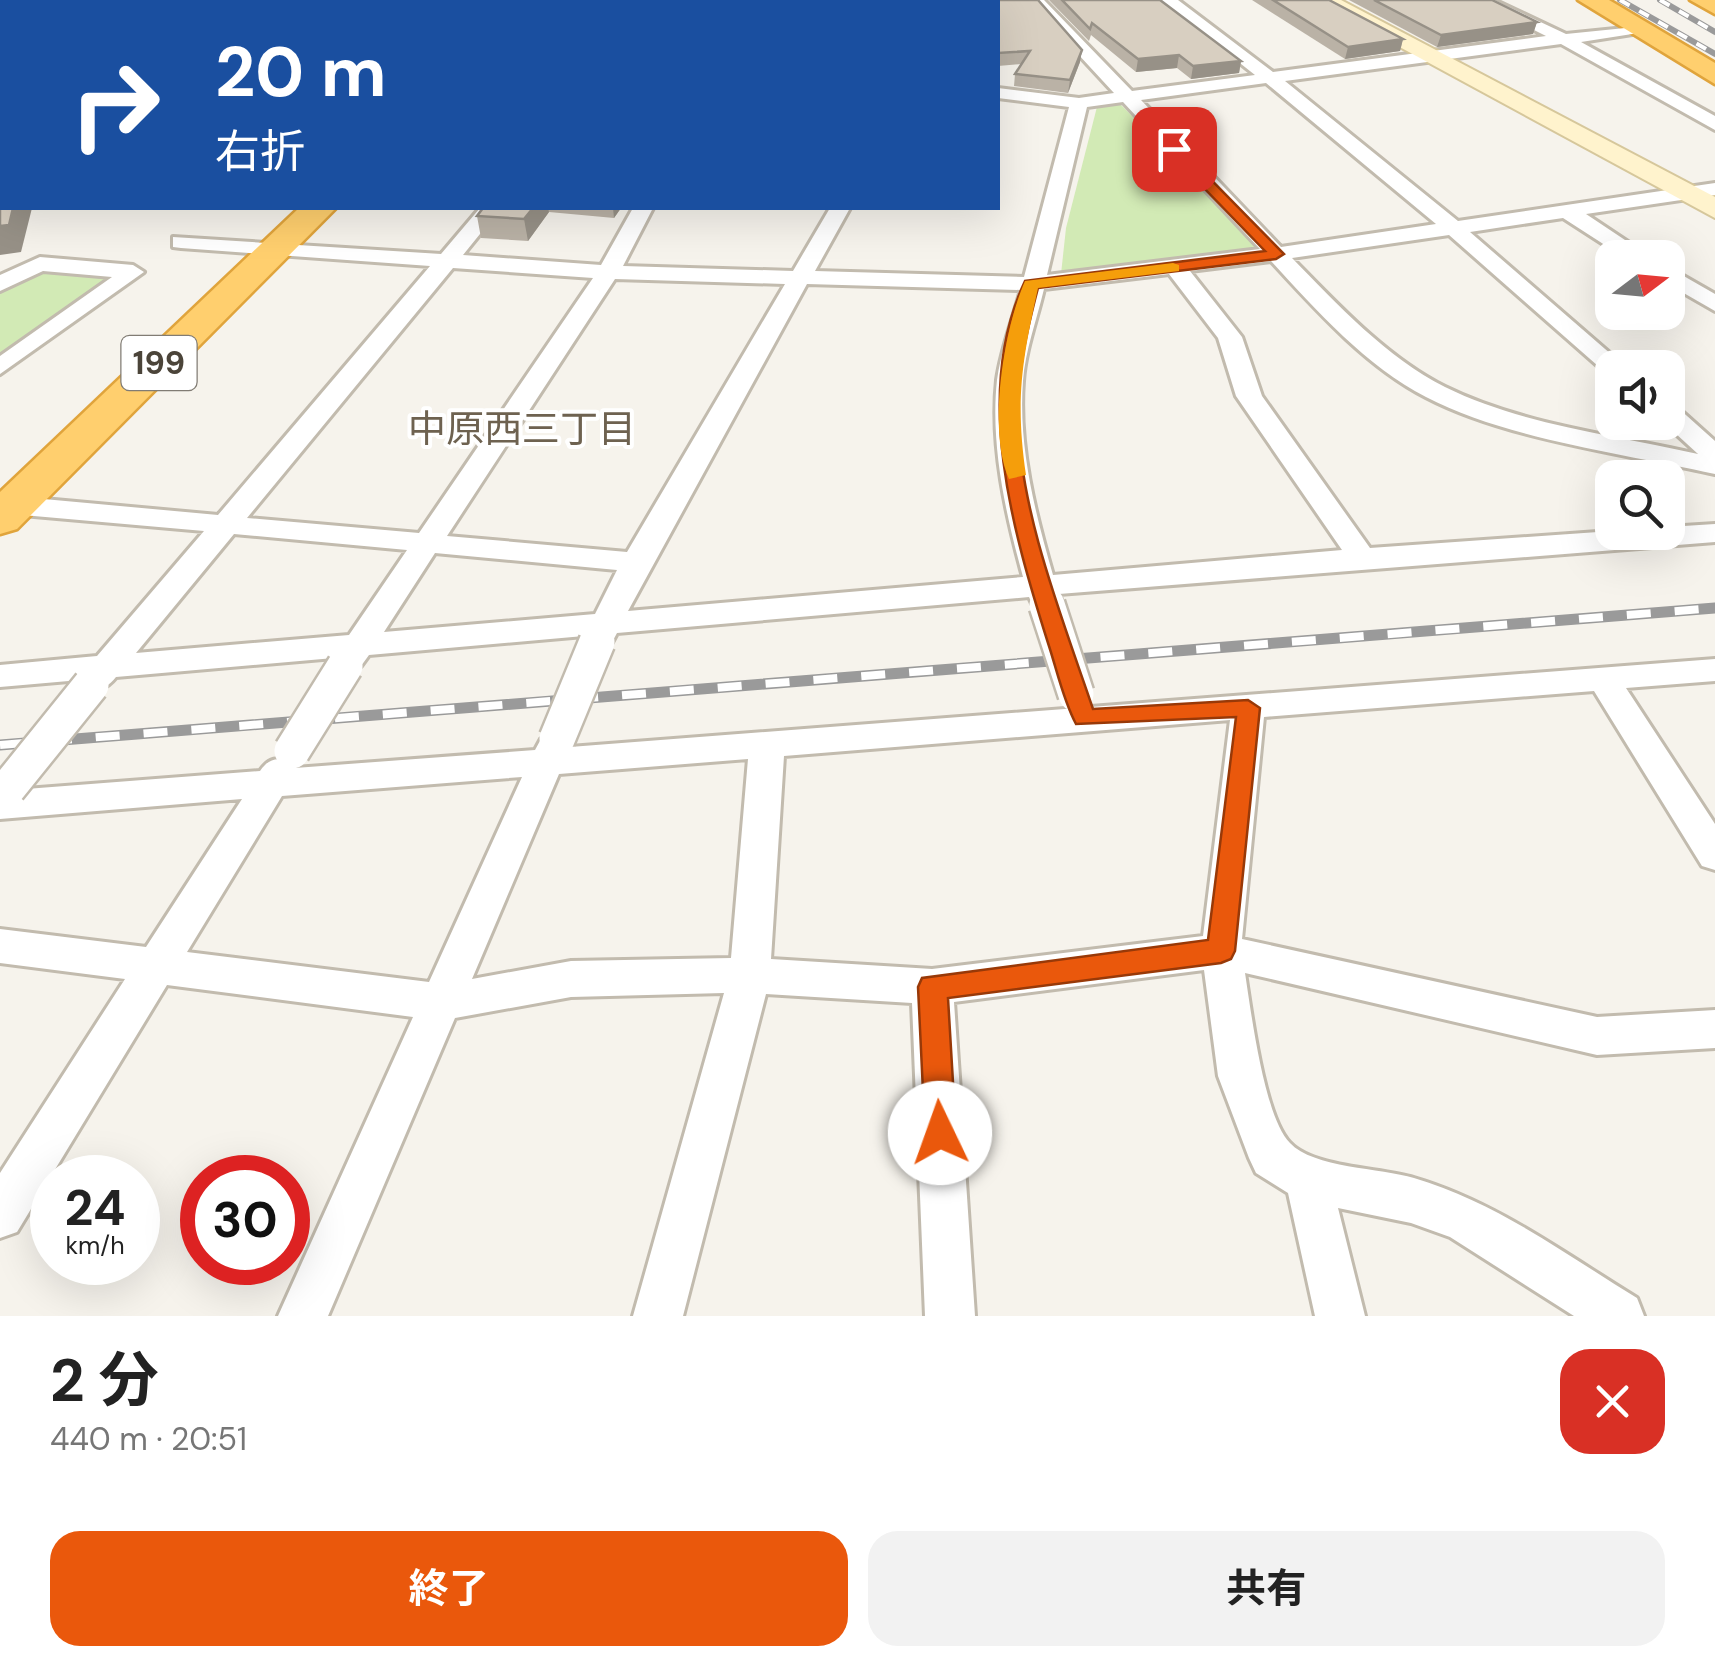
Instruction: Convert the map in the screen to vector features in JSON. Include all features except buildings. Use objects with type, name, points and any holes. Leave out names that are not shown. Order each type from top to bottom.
[{"type":"highway","points":[[1591,0],[1715,76]]},
{"type":"highway","points":[[1704,0],[1715,6]]},
{"type":"highway","name":"199","points":[[5,509],[317,210]]},
{"type":"street","points":[[1036,0],[1276,254],[1397,368],[1435,392],[1491,416],[1566,436],[1715,466]]},
{"type":"street","points":[[1168,0],[1272,77],[1457,229],[1595,350]]},
{"type":"street","points":[[1324,0],[1438,54],[1708,195]]},
{"type":"street","points":[[1346,0],[1438,54]]},
{"type":"street","points":[[1482,0],[1564,39],[1715,124]]},
{"type":"street","points":[[1000,93],[1079,103],[1639,29]]},
{"type":"street","points":[[1079,103],[1014,350],[1008,418],[1017,483],[1044,597],[1080,706]]},
{"type":"street","points":[[181,242],[608,272],[1031,284],[1176,268],[1708,195]]},
{"type":"street","points":[[3,798],[97,677],[489,210]]},
{"type":"street","points":[[0,1214],[351,655],[608,272],[642,210]]},
{"type":"street","points":[[302,1316],[600,634],[636,562],[839,210]]},
{"type":"street","points":[[1568,212],[1612,240]]},
{"type":"street","points":[[0,284],[40,264],[133,272],[0,366]]},
{"type":"street","points":[[1176,268],[1230,336],[1250,396],[1362,558]]},
{"type":"street","points":[[1685,285],[1715,304]]},
{"type":"street","points":[[1685,429],[1715,455]]},
{"type":"street","points":[[5,509],[224,524],[636,562]]},
{"type":"street","points":[[0,676],[97,677],[1044,597],[1362,558],[1715,533]]},
{"type":"street","points":[[3,798],[282,766],[766,743],[1080,706],[1248,708],[1715,670]]},
{"type":"street","points":[[1604,680],[1705,822],[1715,855]]},
{"type":"street","points":[[1248,708],[1221,951],[1246,1092],[1272,1158],[1308,1179],[1411,1200],[1462,1218],[1619,1316]]},
{"type":"street","points":[[658,1316],[750,975],[766,743]]},
{"type":"street","points":[[0,946],[442,1002],[571,980],[750,975],[932,987],[1221,951],[1597,1036],[1715,1029]]},
{"type":"street","points":[[932,987],[950,1316]]},
{"type":"street","points":[[1308,1179],[1340,1316]]},
{"type":"green space","points":[[1117,101],[1266,247],[1061,274],[1066,228],[1098,103]]},
{"type":"green space","points":[[40,264],[133,272],[0,367],[0,284]]},
{"type":"railway","points":[[1620,0],[1715,54]]},
{"type":"railway","points":[[1660,0],[1715,32]]},
{"type":"railway","points":[[0,745],[1715,608]]},
{"type":"slow traffic","points":[[1016,475],[1008,418],[1010,378],[1031,284],[1173,268]]},
{"type":"district","name":"中原西三丁目","points":[[522,429]]},
{"type":"route","points":[[940,1133],[932,987],[1221,951],[1248,708],[1084,718],[1042,588],[1017,483],[1008,418],[1014,350],[1031,284],[1276,254],[1174,149]]}]
